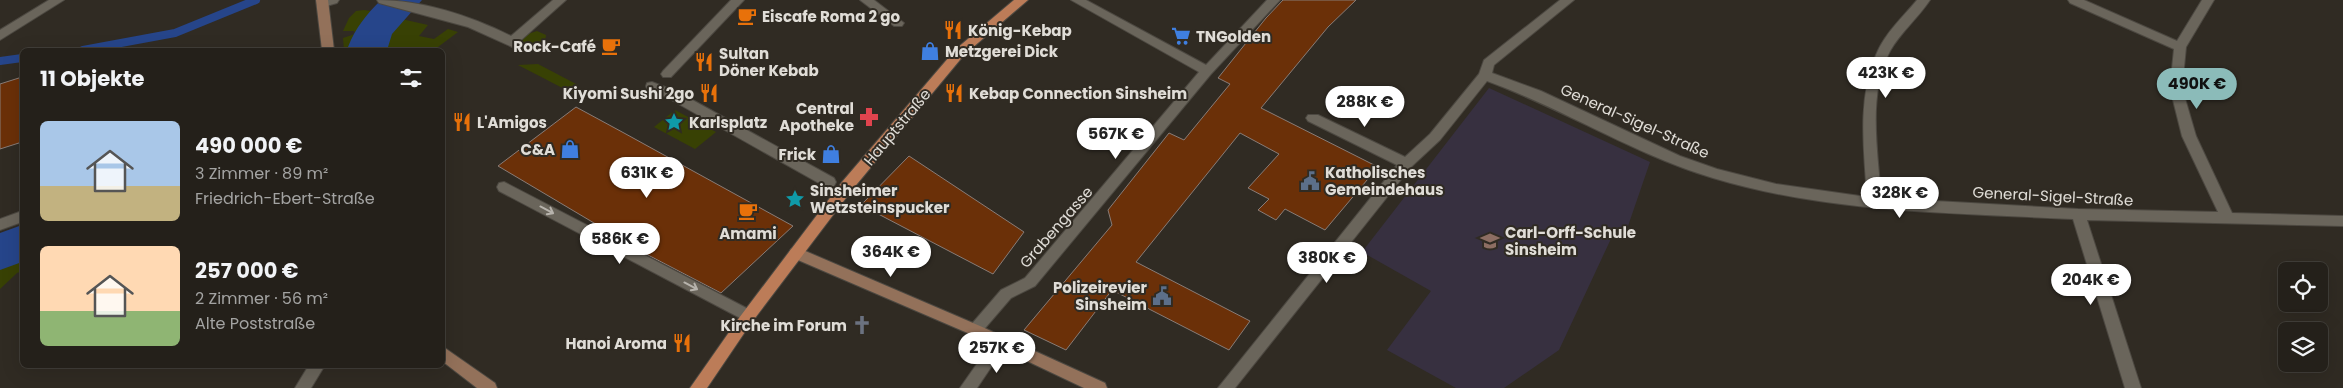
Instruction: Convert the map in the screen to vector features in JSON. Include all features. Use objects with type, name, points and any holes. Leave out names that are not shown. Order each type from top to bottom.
[{"type":"main road","name":"Hauptstraße","points":[[698,388],[749,316],[847,186],[960,52],[1022,0]]},
{"type":"main road","points":[[326,1],[328,48]]},
{"type":"main road","points":[[796,253],[975,330],[1099,388]]},
{"type":"main road","points":[[445,354],[489,388]]},
{"type":"street","points":[[0,36],[58,0]]},
{"type":"street","points":[[384,0],[468,23],[517,44],[560,0]]},
{"type":"street","points":[[667,74],[738,0]]},
{"type":"street","points":[[866,0],[898,23]]},
{"type":"street","points":[[1077,0],[1207,71]]},
{"type":"street","name":"Grabengasse","points":[[975,330],[1006,294],[1030,282],[1207,71],[1274,0]]},
{"type":"street","points":[[1226,388],[1406,163],[1435,137],[1485,75],[1488,63],[1568,0]]},
{"type":"street","points":[[1874,203],[1871,128],[1872,89],[1883,54],[1924,0]]},
{"type":"street","points":[[2074,0],[2180,47]]},
{"type":"street","points":[[2208,0],[2180,47],[2176,88],[2189,136],[2228,218]]},
{"type":"street","name":"General-Sigel-Straße","points":[[1485,75],[1536,94],[1675,160],[1715,174],[1776,189],[1874,203],[2078,214],[2343,221]]},
{"type":"street","points":[[652,86],[673,95],[829,182]]},
{"type":"street","points":[[1313,118],[1406,163]]},
{"type":"street","points":[[504,187],[749,316]]},
{"type":"street","points":[[2078,214],[2133,388]]},
{"type":"street","points":[[0,225],[20,217]]},
{"type":"street","points":[[968,388],[1000,342]]},
{"type":"street","points":[[303,388],[315,368]]},
{"type":"shaded area","name":"Carl-Orff-Schule Sinsheim","points":[[1489,88],[1650,162],[1627,229],[1616,228],[1559,350],[1504,388],[1456,388],[1387,350],[1431,291],[1362,252]]},
{"type":"green space","points":[[356,11],[377,12],[370,21],[361,48],[344,48],[343,38],[355,34],[354,31],[343,31],[349,18]]},
{"type":"green space","points":[[397,18],[428,25],[419,36],[434,39],[448,29],[458,32],[437,48],[383,48],[382,43],[387,33],[386,28]]},
{"type":"green space","points":[[537,31],[546,35],[545,43],[534,49],[521,47],[521,39]]},
{"type":"green space","points":[[538,64],[578,85],[578,96],[518,65]]},
{"type":"green space","points":[[675,110],[716,132],[695,149],[654,127]]},
{"type":"green space","points":[[20,230],[20,272],[0,289],[0,239]]},
{"type":"building","points":[[1283,0],[1356,0],[1328,27],[1261,108],[1378,167],[1325,230],[1285,209],[1276,220],[1258,210],[1269,199],[1248,188],[1279,154],[1240,133],[1136,262],[1250,321],[1229,350],[1112,290],[1066,350],[1024,330],[1112,225],[1108,210],[1169,133],[1184,140],[1230,84],[1218,78],[1266,18]]},
{"type":"building","points":[[20,78],[20,143],[0,149],[0,84]]},
{"type":"building","points":[[576,107],[793,226],[721,293],[648,255],[498,166]]},
{"type":"building","points":[[909,156],[1024,232],[993,274],[861,205]]},
{"type":"waterway","points":[[94,48],[175,33],[256,0]]},
{"type":"waterway","points":[[369,48],[375,29],[403,0]]},
{"type":"waterway","points":[[0,61],[20,58]]},
{"type":"waterway","points":[[0,252],[20,244]]},
{"type":"place","name":"Eiscafe Roma 2 go","points":[[747,16]]},
{"type":"place","name":"König-Kebap","points":[[953,30]]},
{"type":"place","name":"TNGolden","points":[[1181,36]]},
{"type":"place","name":"Rock-Café","points":[[611,46]]},
{"type":"place","name":"Metzgerei Dick","points":[[930,51]]},
{"type":"place","name":"Sultan Döner Kebab","points":[[704,62]]},
{"type":"place","name":"Kiyomi Sushi 2go","points":[[709,93]]},
{"type":"place","name":"Kebap Connection Sinsheim","points":[[954,93]]},
{"type":"place","name":"Central Apotheke","points":[[869,117]]},
{"type":"place","name":"L'Amigos","points":[[462,122]]},
{"type":"place","name":"Karlsplatz","points":[[674,122]]},
{"type":"place","name":"C&A","points":[[570,149]]},
{"type":"place","name":"Frick","points":[[831,154]]},
{"type":"place","name":"Katholisches Gemeindehaus","points":[[1310,181]]},
{"type":"place","name":"Sinsheimer Wetzsteinspucker","points":[[795,199]]},
{"type":"place","name":"Amami","points":[[748,211]]},
{"type":"place","name":"Carl-Orff-Schule Sinsheim","points":[[1490,241]]},
{"type":"place","name":"Polizeirevier Sinsheim","points":[[1162,296]]},
{"type":"place","name":"Kirche im Forum","points":[[862,325]]},
{"type":"place","name":"Hanoi Aroma","points":[[682,343]]}]
